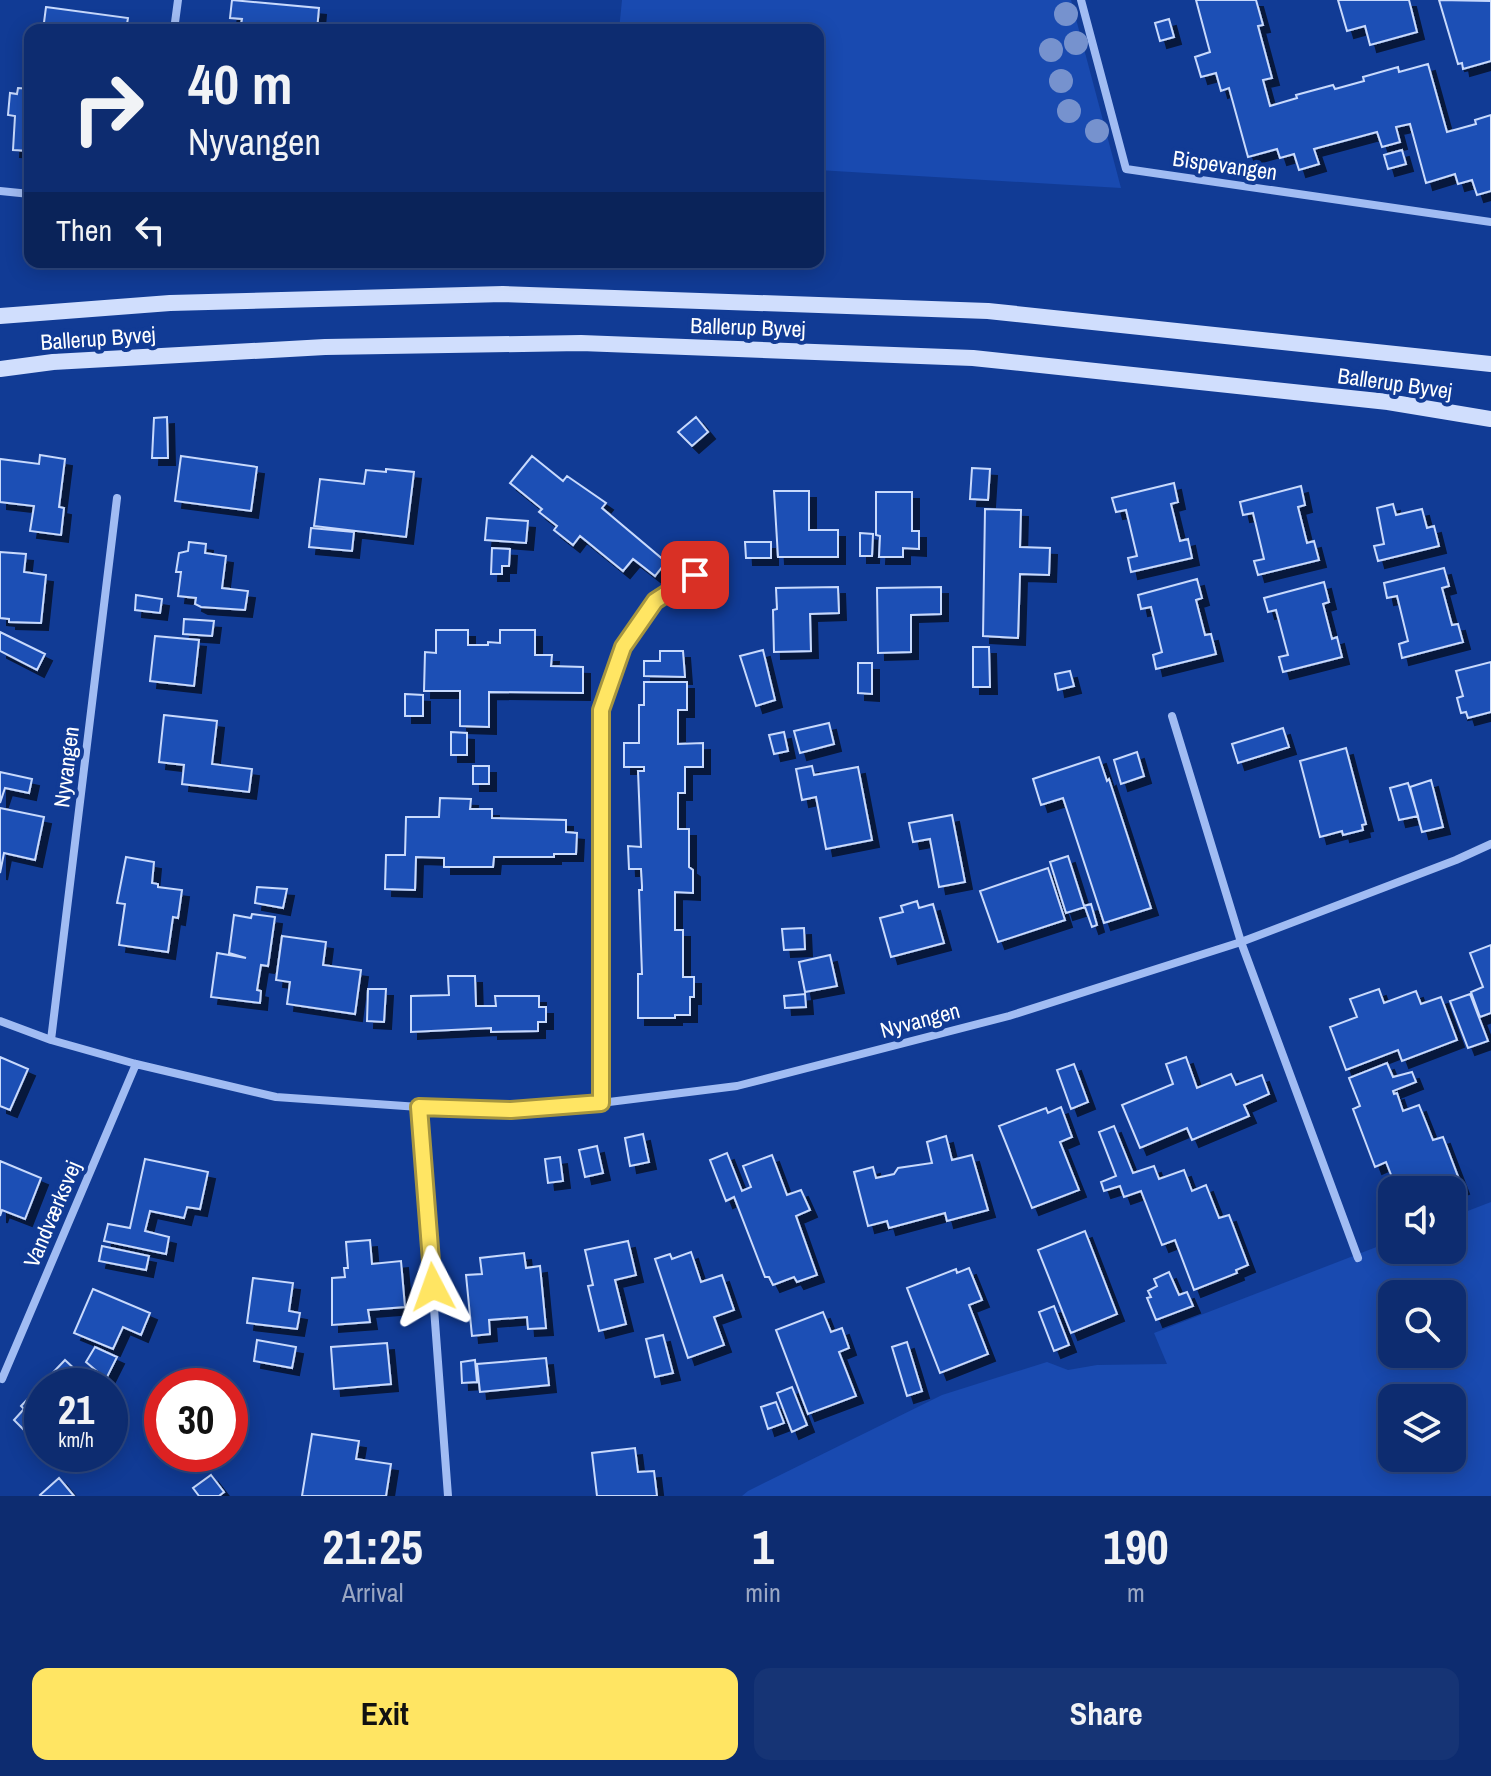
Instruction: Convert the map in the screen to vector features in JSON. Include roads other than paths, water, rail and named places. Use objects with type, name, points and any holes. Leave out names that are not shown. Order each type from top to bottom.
[{"type":"main road","name":"Ballerup Byvej","points":[[0,316],[170,303],[503,294],[988,311],[1491,364]]},
{"type":"main road","name":"Ballerup Byvej","points":[[0,369],[53,362],[325,347],[581,343],[973,358],[1388,402],[1491,419]]},
{"type":"street","points":[[175,24],[178,0]]},
{"type":"street","name":"Bispevangen","points":[[1081,0],[1126,169],[1491,222]]},
{"type":"street","points":[[0,191],[24,193]]},
{"type":"street","name":"Nyvangen","points":[[51,1040],[117,498]]},
{"type":"street","points":[[601,1103],[601,710],[623,647],[655,601],[714,562]]},
{"type":"street","points":[[1172,716],[1241,942],[1358,1258]]},
{"type":"street","name":"Nyvangen","points":[[0,1021],[51,1040],[136,1064],[276,1097],[511,1110],[601,1103],[737,1086],[1009,1016],[1241,942],[1491,844]]},
{"type":"street","name":"Vandværksvej","points":[[2,1379],[136,1064]]},
{"type":"street","points":[[419,1107],[448,1496]]}]
